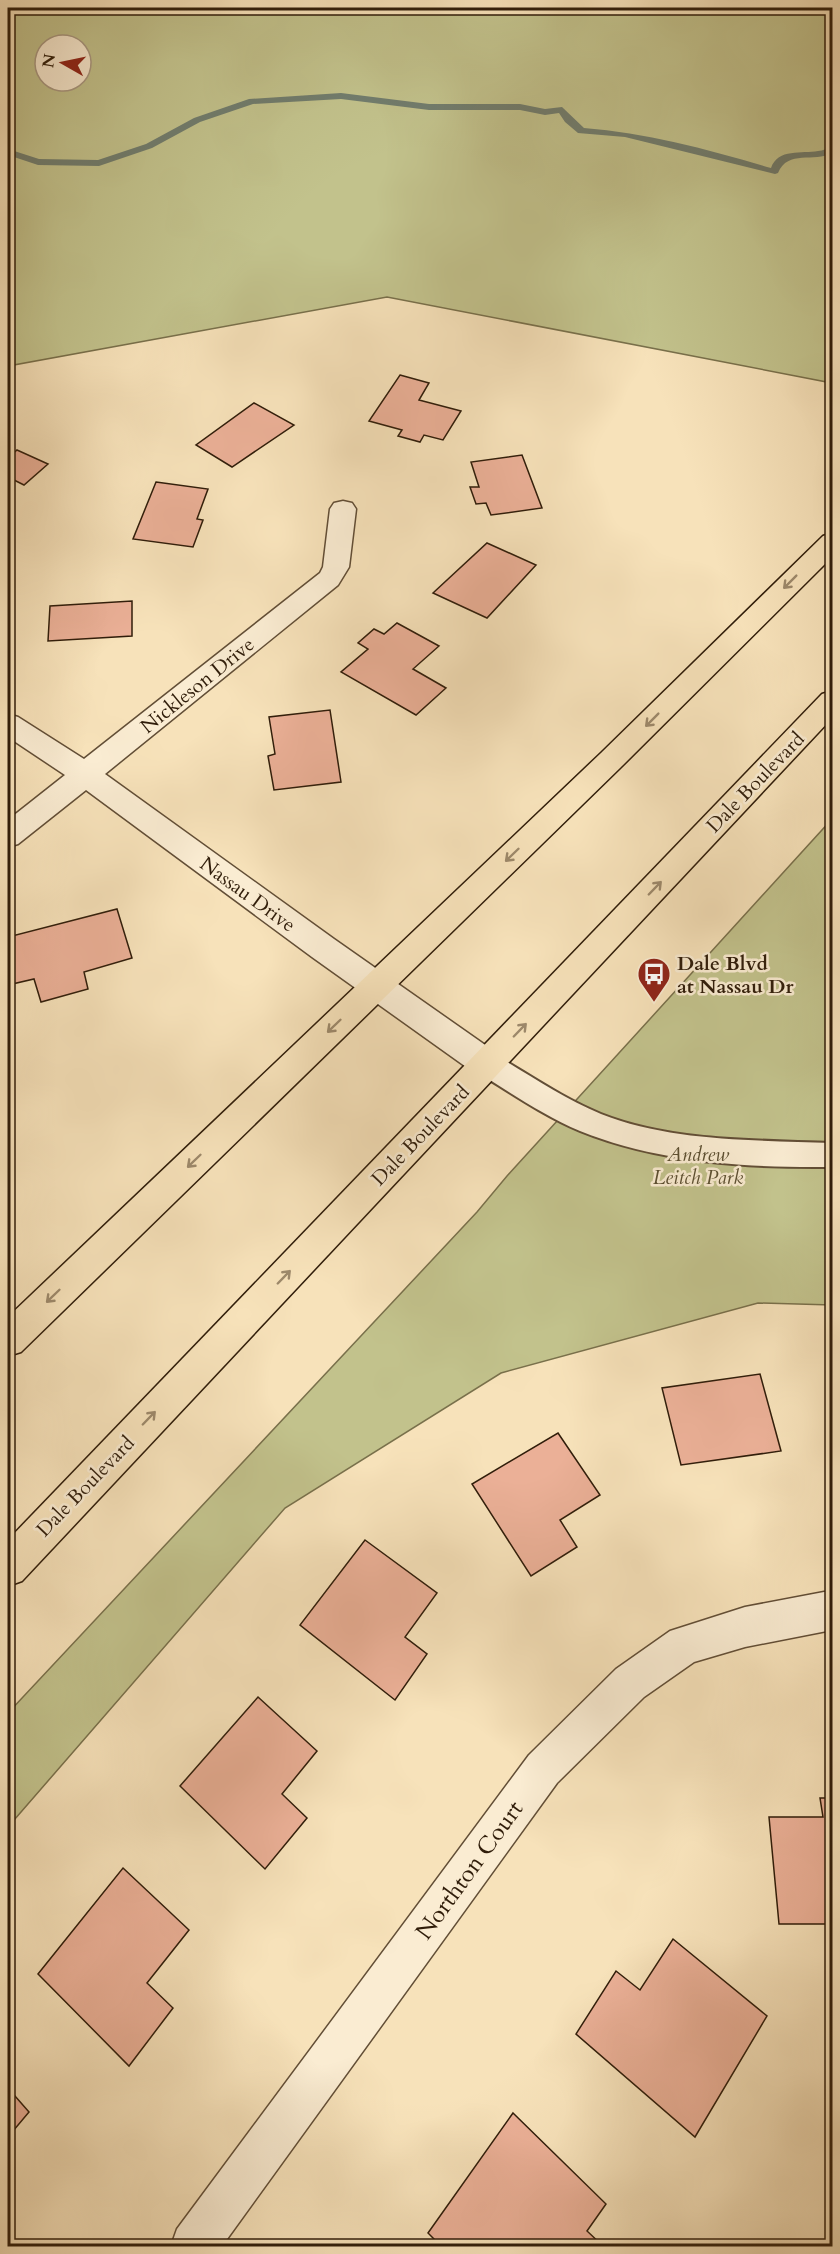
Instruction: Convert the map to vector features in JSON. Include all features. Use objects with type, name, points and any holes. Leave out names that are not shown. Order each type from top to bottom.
[{"type":"main road","points":[[8,1340],[611,760],[832,542]]},
{"type":"main road","name":"Dale Boulevard","points":[[8,1567],[832,701]]},
{"type":"street","name":"Nickleson Drive","points":[[8,836],[329,579],[336,567],[343,509]]},
{"type":"street","name":"Nassau Drive","points":[[8,724],[85,774],[487,1064]]},
{"type":"street","name":"Northton Court","points":[[194,2247],[543,1769],[630,1683],[684,1646],[745,1627],[832,1611]]},
{"type":"lane","points":[[487,1064],[563,1109],[603,1127],[661,1144],[717,1150],[832,1155]]},
{"type":"green space","points":[[8,8],[832,8],[832,383],[387,297],[8,366]]},
{"type":"green space","name":"Andrew Leitch Park","points":[[832,819],[832,1305],[758,1303],[501,1373],[285,1508],[8,1827],[8,1713],[477,1212],[507,1176]]},
{"type":"building","points":[[400,375],[429,383],[419,400],[461,411],[443,440],[424,435],[420,442],[398,436],[402,430],[369,421]]},
{"type":"building","points":[[254,403],[294,425],[232,467],[196,445]]},
{"type":"building","points":[[17,450],[48,464],[24,485],[8,477],[8,458]]},
{"type":"building","points":[[522,455],[542,508],[491,515],[486,503],[476,504],[470,487],[479,487],[471,462]]},
{"type":"building","points":[[156,482],[208,489],[197,519],[203,520],[193,547],[133,539]]},
{"type":"building","points":[[487,543],[536,565],[487,618],[433,593]]},
{"type":"building","points":[[132,601],[132,636],[48,641],[50,606]]},
{"type":"building","points":[[397,623],[439,646],[413,669],[446,688],[416,715],[341,672],[368,649],[358,643],[374,629],[384,634]]},
{"type":"building","points":[[330,710],[341,782],[274,790],[268,756],[275,754],[269,717]]},
{"type":"building","points":[[117,909],[132,958],[84,972],[88,989],[41,1002],[34,979],[8,985],[8,937]]},
{"type":"building","points":[[760,1374],[781,1451],[681,1465],[662,1388]]},
{"type":"building","points":[[558,1433],[600,1495],[560,1520],[577,1547],[531,1576],[472,1484]]},
{"type":"building","points":[[365,1540],[437,1593],[405,1637],[427,1654],[395,1700],[300,1625]]},
{"type":"building","points":[[258,1697],[317,1751],[282,1794],[307,1818],[265,1869],[180,1786]]},
{"type":"building","points":[[820,1798],[832,1798],[832,1924],[779,1924],[769,1817],[823,1817]]},
{"type":"building","points":[[123,1868],[189,1930],[147,1983],[173,2008],[129,2066],[38,1974]]},
{"type":"building","points":[[673,1939],[767,2016],[695,2137],[576,2034],[616,1971],[640,1990]]},
{"type":"building","points":[[8,2088],[29,2112],[8,2137]]},
{"type":"building","points":[[513,2113],[606,2204],[587,2231],[603,2246],[441,2246],[428,2233]]},
{"type":"waterway","points":[[8,152],[38,162],[99,163],[149,146],[197,120],[252,101],[341,96],[429,107],[520,107],[545,112],[562,110],[568,120],[581,131],[625,134],[775,171],[776,165],[791,155],[823,154],[832,149]]},
{"type":"place","name":"Dale Blvd at Nassau Dr","points":[[654,1003]]}]
